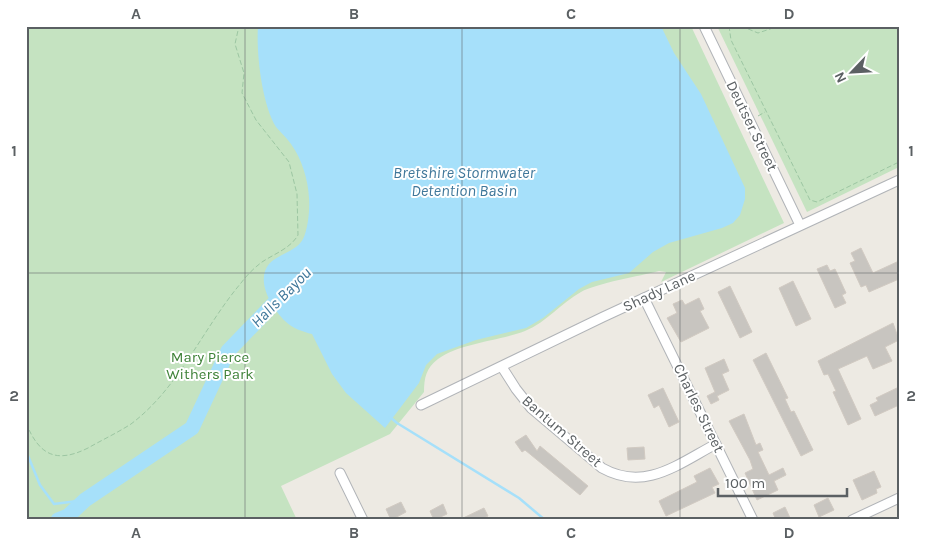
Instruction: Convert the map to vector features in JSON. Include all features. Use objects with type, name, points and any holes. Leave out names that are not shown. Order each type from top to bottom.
[{"type":"street","name":"Deutser Street","points":[[704,26],[800,225]]},
{"type":"street","name":"Shady Lane","points":[[421,405],[644,298],[899,180]]},
{"type":"street","name":"Charles Street","points":[[644,298],[753,520]]},
{"type":"street","name":"Bantum Street","points":[[502,367],[531,408],[602,468],[615,475],[626,478],[648,478],[716,444]]},
{"type":"street","points":[[340,473],[363,520]]},
{"type":"street","points":[[852,520],[899,498]]},
{"type":"path","points":[[26,423],[33,441],[40,448],[54,456],[83,450],[132,423],[166,388],[249,273],[298,235],[297,194],[289,162],[256,120],[242,93],[244,73],[235,44],[239,26]]},
{"type":"path","points":[[729,26],[730,40],[810,200],[817,202],[899,162]]},
{"type":"path","points":[[741,26],[758,33],[778,26]]},
{"type":"path","points":[[750,120],[766,112]]},
{"type":"green space","name":"Mary Pierce Withers Park","points":[[26,26],[691,26],[784,223],[661,282],[666,272],[659,271],[588,289],[574,296],[540,323],[525,331],[457,349],[438,359],[426,374],[424,392],[390,434],[281,486],[297,520],[26,520]]},
{"type":"green space","points":[[717,26],[899,26],[899,167],[807,212]]},
{"type":"water","name":"Bretshire Stormwater Detention Basin","points":[[258,26],[661,26],[674,53],[701,94],[745,188],[745,199],[740,215],[733,223],[722,228],[669,243],[653,252],[629,273],[592,282],[579,289],[543,318],[526,328],[476,340],[437,354],[426,365],[419,383],[385,428],[346,393],[332,374],[312,334],[298,329],[280,316],[264,286],[265,271],[269,264],[296,247],[303,239],[309,213],[309,203],[307,184],[301,163],[291,144],[276,127],[267,105],[259,64]]},
{"type":"building","points":[[861,248],[873,273],[899,261],[899,279],[869,292],[866,285],[861,287],[850,263],[855,261],[851,253]]},
{"type":"building","points":[[827,265],[830,271],[835,269],[846,293],[842,295],[846,303],[835,308],[817,269]]},
{"type":"building","points":[[793,281],[811,319],[796,326],[779,288]]},
{"type":"building","points":[[730,286],[752,332],[740,338],[718,292]]},
{"type":"building","points":[[699,298],[704,309],[700,311],[709,328],[681,342],[667,318],[677,313],[673,304],[682,300],[685,305]]},
{"type":"building","points":[[893,323],[899,340],[885,347],[892,361],[873,369],[867,356],[838,369],[861,419],[848,425],[833,392],[836,391],[828,374],[824,375],[818,361]]},
{"type":"building","points":[[766,353],[788,398],[785,399],[791,412],[794,411],[813,450],[801,456],[753,360]]},
{"type":"building","points":[[724,359],[729,371],[722,374],[729,390],[717,396],[719,400],[711,404],[707,396],[715,392],[705,368]]},
{"type":"building","points":[[899,387],[899,405],[875,416],[870,405],[878,401],[876,398]]},
{"type":"building","points":[[663,388],[679,422],[669,427],[659,405],[654,408],[648,395]]},
{"type":"building","points":[[744,414],[756,445],[760,443],[763,450],[758,452],[769,475],[783,468],[786,475],[774,481],[778,490],[757,500],[745,473],[753,469],[750,460],[729,421]]},
{"type":"building","points":[[526,435],[537,451],[540,446],[588,486],[580,495],[525,450],[522,452],[515,442]]},
{"type":"building","points":[[644,447],[645,459],[628,460],[627,448]]},
{"type":"building","points":[[710,468],[719,484],[712,487],[715,493],[666,516],[659,501],[697,482],[694,476]]},
{"type":"building","points":[[874,471],[881,487],[876,489],[877,493],[862,500],[853,480]]},
{"type":"building","points":[[828,498],[834,510],[819,517],[814,505]]},
{"type":"building","points":[[401,502],[406,512],[391,520],[386,509]]},
{"type":"building","points":[[443,504],[447,514],[434,520],[430,511]]},
{"type":"building","points":[[785,507],[791,520],[776,520],[773,513]]},
{"type":"building","points":[[484,508],[488,516],[479,520],[459,520]]},
{"type":"waterway","name":"Halls Bayou","points":[[58,520],[68,516],[85,500],[192,428],[228,351],[286,291]]},
{"type":"waterway","points":[[390,417],[519,498],[545,520]]},
{"type":"waterway","points":[[26,451],[40,485],[54,504],[85,500]]}]
